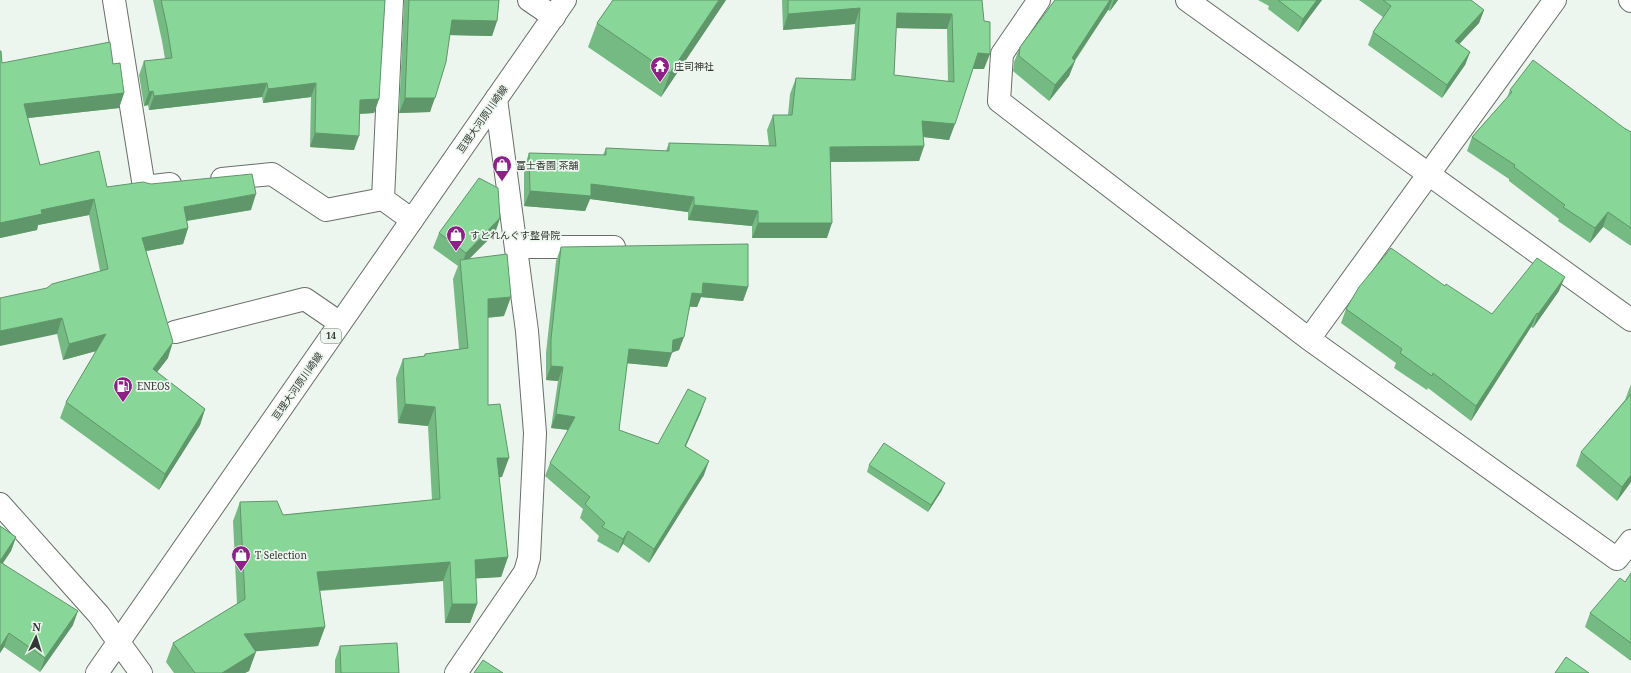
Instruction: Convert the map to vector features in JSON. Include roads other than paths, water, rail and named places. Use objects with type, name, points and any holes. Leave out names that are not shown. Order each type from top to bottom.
[{"type":"street","points":[[114,0],[144,186],[272,174],[326,210],[383,199],[412,220]]},
{"type":"street","points":[[383,199],[392,0]]},
{"type":"street","points":[[529,0],[560,8]]},
{"type":"street","points":[[1039,0],[1002,54],[999,102],[1309,339],[1618,559],[1631,541]]},
{"type":"street","points":[[1187,0],[1631,320]]},
{"type":"street","points":[[1309,339],[1555,0]]},
{"type":"street","name":"亘理大河原川崎線","points":[[98,673],[118,642],[560,8]]},
{"type":"street","points":[[456,673],[525,572],[529,558],[535,433],[527,331],[496,99]]},
{"type":"street","points":[[516,247],[632,247]]},
{"type":"street","points":[[175,332],[305,299],[340,323]]},
{"type":"street","points":[[0,504],[99,615],[141,673]]},
{"type":"place","name":"庄司神社","points":[[660,83]]},
{"type":"place","name":"富士香園 茶舗","points":[[502,182]]},
{"type":"place","name":"すとれんぐす整骨院","points":[[456,252]]},
{"type":"place","name":"ENEOS","points":[[123,403]]},
{"type":"place","name":"T Selection","points":[[241,572]]}]
